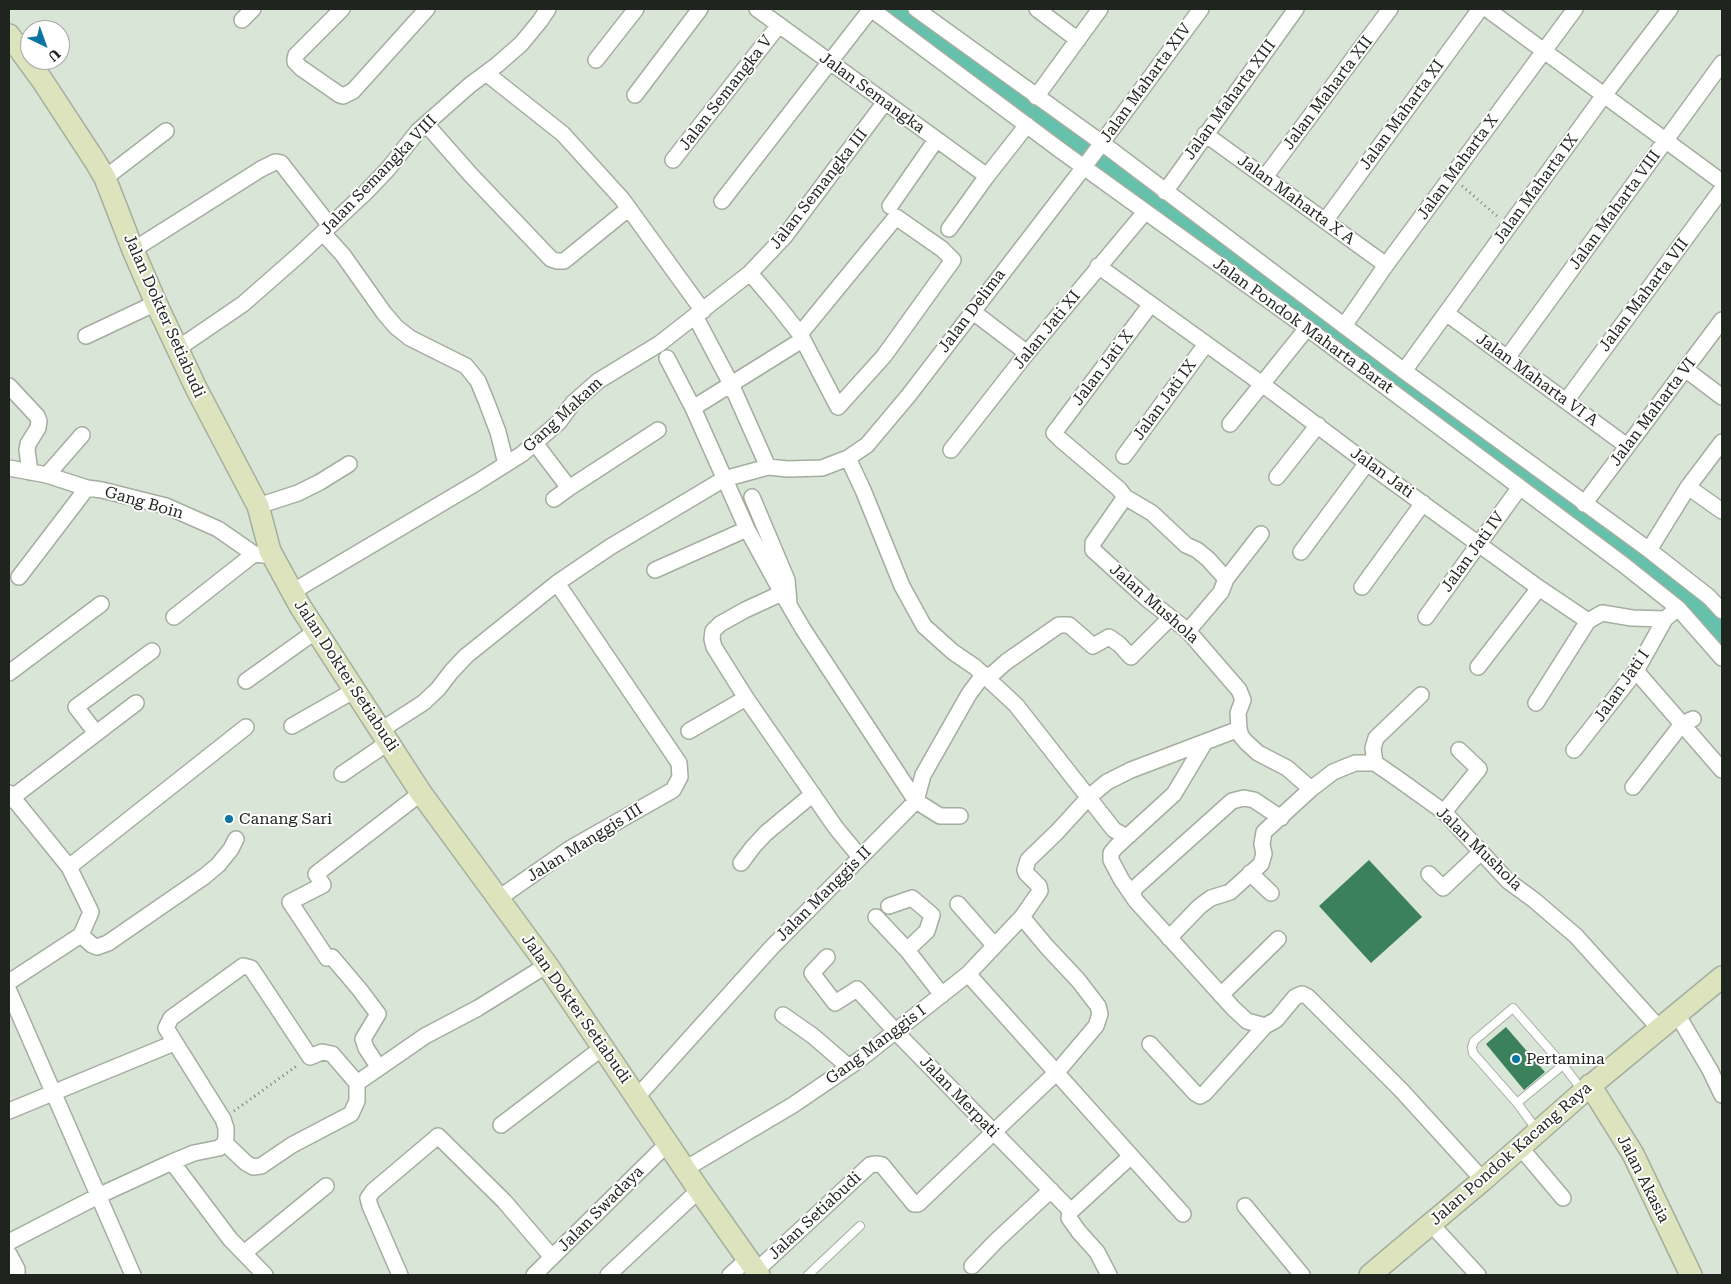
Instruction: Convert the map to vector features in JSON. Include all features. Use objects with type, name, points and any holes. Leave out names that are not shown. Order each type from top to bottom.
[{"type":"street","points":[[242,20],[253,9]]},
{"type":"street","points":[[342,9],[296,55],[295,59],[301,68],[340,95],[347,95],[353,91],[427,9]]},
{"type":"street","name":"Jalan Semangka VIII","points":[[177,349],[243,304],[327,229],[366,192],[426,124],[521,44],[548,9]]},
{"type":"street","points":[[596,60],[636,9]]},
{"type":"street","points":[[634,95],[700,9]]},
{"type":"street","name":"Jalan Semangka","points":[[757,9],[987,176]]},
{"type":"street","points":[[722,201],[871,9]]},
{"type":"street","name":"Jalan Pondok Maharta Barat","points":[[871,9],[1027,125],[1093,154],[1165,192],[1404,371],[1649,550],[1709,597],[1722,611]]},
{"type":"street","name":"Jalan Pondok Maharta Barat","points":[[916,9],[1036,97],[1093,154],[1145,212],[1307,328],[1678,608],[1722,658]]},
{"type":"street","points":[[1037,9],[1078,40]]},
{"type":"street","points":[[1036,97],[1100,9]]},
{"type":"street","name":"Jalan Maharta XIV","points":[[1093,154],[1201,9]]},
{"type":"street","name":"Jalan Maharta XIII","points":[[1165,192],[1296,9]]},
{"type":"street","name":"Jalan Maharta XII","points":[[1265,177],[1390,9]]},
{"type":"street","name":"Jalan Maharta XI","points":[[1325,221],[1480,9]]},
{"type":"street","points":[[1487,9],[1722,182]]},
{"type":"street","name":"Jalan Maharta X","points":[[1344,326],[1386,265],[1575,9]]},
{"type":"street","name":"Jalan Maharta IX","points":[[1404,371],[1604,95],[1670,9]]},
{"type":"street","name":"Jalan Semangka V","points":[[673,160],[779,25]]},
{"type":"street","name":"Jalan Dokter Setiabudi","points":[[10,40],[63,111],[105,178],[133,250],[177,349],[230,457],[258,506],[262,552],[292,592],[421,793],[546,965],[754,1269]]},
{"type":"street","name":"Jalan Maharta VIII","points":[[1507,358],[1722,63]]},
{"type":"street","points":[[486,73],[563,134],[622,199],[699,313],[768,467]]},
{"type":"street","name":"Jalan Semangka III","points":[[750,274],[785,236],[885,102]]},
{"type":"street","points":[[426,124],[470,174],[551,259],[557,262],[564,261],[628,209]]},
{"type":"street","points":[[949,229],[1027,125]]},
{"type":"street","points":[[105,178],[166,131]]},
{"type":"street","name":"Jalan Maharta X A","points":[[1205,134],[1386,265]]},
{"type":"street","points":[[890,206],[936,140]]},
{"type":"street","name":"Jalan Delima","points":[[342,774],[438,689],[466,656],[557,583],[610,547],[724,479],[768,467],[788,469],[822,468],[848,458],[867,445],[884,426],[1093,154]]},
{"type":"street","points":[[133,250],[261,169],[275,162],[281,163],[343,255],[396,327],[410,338],[466,366],[478,381],[498,432],[506,464]]},
{"type":"street","name":"Jalan Maharta VII","points":[[1566,401],[1722,189]]},
{"type":"street","name":"Jalan Jati XI","points":[[951,450],[1027,353],[1145,212]]},
{"type":"street","points":[[693,408],[801,337],[896,218],[942,249],[953,260],[884,356],[838,407],[801,337],[778,306],[750,274]]},
{"type":"street","name":"Jalan Jati","points":[[1098,266],[1262,384],[1367,464],[1538,588],[1588,621]]},
{"type":"street","name":"Gang Makam","points":[[292,592],[506,464],[535,443],[559,422],[573,403],[598,381],[659,344],[750,274]]},
{"type":"street","points":[[86,336],[156,303]]},
{"type":"street","name":"Jalan Jati X","points":[[1126,497],[1054,433],[1151,304]]},
{"type":"street","points":[[972,311],[1027,353]]},
{"type":"street","name":"Jalan Maharta VI A","points":[[1446,313],[1627,446]]},
{"type":"street","name":"Jalan Maharta VI","points":[[1584,504],[1722,320]]},
{"type":"street","points":[[1230,424],[1307,328]]},
{"type":"street","name":"Jalan Jati IX","points":[[1124,456],[1206,344]]},
{"type":"street","points":[[666,358],[693,408],[747,529],[782,593],[879,747],[916,801],[940,816],[960,816]]},
{"type":"street","points":[[1685,369],[1722,398]]},
{"type":"street","points":[[9,386],[37,416],[39,421],[38,428],[28,444],[30,472]]},
{"type":"street","points":[[1276,477],[1318,425]]},
{"type":"street","points":[[554,499],[658,430]]},
{"type":"street","points":[[47,475],[82,435]]},
{"type":"street","points":[[1649,550],[1688,487],[1722,442]]},
{"type":"street","points":[[535,443],[569,488]]},
{"type":"street","points":[[848,458],[864,490],[902,586],[924,626],[953,652],[976,667],[1016,705],[1114,830],[1127,837]]},
{"type":"street","points":[[258,506],[298,493],[349,464]]},
{"type":"street","points":[[1301,552],[1367,464]]},
{"type":"street","name":"Gang Boin","points":[[9,468],[47,475],[87,488],[166,506],[262,552]]},
{"type":"street","name":"Jalan Jati IV","points":[[1426,616],[1520,487]]},
{"type":"street","points":[[1688,487],[1722,511]]},
{"type":"street","points":[[19,577],[87,488]]},
{"type":"street","points":[[752,497],[788,580],[790,607]]},
{"type":"street","points":[[1126,497],[1152,513],[1186,545],[1208,558],[1226,579]]},
{"type":"street","name":"Jalan Mushola","points":[[1126,497],[1093,543],[1093,550],[1188,632],[1239,690],[1242,700],[1238,714],[1239,729]]},
{"type":"street","points":[[1362,587],[1423,503]]},
{"type":"street","points":[[655,570],[747,529]]},
{"type":"street","points":[[1188,632],[1221,592],[1226,579],[1261,534]]},
{"type":"street","points":[[174,617],[262,552]]},
{"type":"street","name":"Jalan Manggis III","points":[[499,898],[571,848],[673,790],[680,777],[680,763],[557,583]]},
{"type":"street","points":[[1478,667],[1538,588]]},
{"type":"street","points":[[782,593],[720,624],[713,631],[714,647],[746,698],[836,828],[860,857]]},
{"type":"street","points":[[9,673],[102,604]]},
{"type":"street","points":[[1536,703],[1588,621],[1602,613],[1632,618],[1665,619],[1678,608]]},
{"type":"street","name":"Jalan Manggis II","points":[[637,1097],[778,940],[916,801],[923,776],[969,694],[986,676],[1059,625],[1069,625],[1093,646],[1109,637],[1119,644],[1130,656],[1170,618]]},
{"type":"street","name":"Jalan Jati I","points":[[1574,750],[1636,671],[1665,619]]},
{"type":"street","points":[[246,681],[316,631]]},
{"type":"street","points":[[96,733],[76,707],[152,651]]},
{"type":"street","points":[[1636,671],[1687,721],[1722,770]]},
{"type":"street","points":[[292,726],[355,690]]},
{"type":"street","points":[[1169,938],[1200,906],[1211,898],[1230,892],[1261,864],[1264,854],[1262,844],[1264,832],[1311,789],[1332,772],[1356,764],[1375,763],[1373,748],[1376,738],[1420,695]]},
{"type":"street","points":[[689,732],[746,698]]},
{"type":"street","points":[[9,982],[81,935],[91,912],[69,867],[10,797],[136,703]]},
{"type":"street","points":[[1633,787],[1687,721]]},
{"type":"street","points":[[69,867],[246,727]]},
{"type":"street","points":[[1089,797],[1119,775],[1239,729],[1241,736],[1258,752],[1287,768],[1311,789]]},
{"type":"street","points":[[1205,742],[1174,794],[1111,853],[1111,860],[1120,879],[1132,895],[1221,995],[1247,1021],[1265,1026]]},
{"type":"street","points":[[1444,812],[1479,769],[1459,750]]},
{"type":"street","name":"Jalan Mushola","points":[[1375,763],[1444,812],[1508,881],[1534,900],[1576,936],[1659,1028]]},
{"type":"street","points":[[379,1068],[366,1048],[363,1039],[378,1014],[332,957],[327,958],[290,902],[323,885],[316,874],[421,793]]},
{"type":"street","points":[[741,863],[766,833],[813,794]]},
{"type":"street","name":"Gang Manggis I","points":[[685,1169],[793,1105],[849,1067],[968,974],[1022,917],[1041,889],[1026,873],[1025,865],[1028,860],[1089,797]]},
{"type":"street","points":[[1132,895],[1136,887],[1232,801],[1244,798],[1254,800],[1281,818]]},
{"type":"street","points":[[81,935],[97,947],[108,943],[206,876],[231,849],[236,839]]},
{"type":"street","points":[[1429,874],[1443,888],[1481,852]]},
{"type":"street","points":[[1250,873],[1271,892]]},
{"type":"street","points":[[888,906],[912,898],[932,915],[927,931],[908,950]]},
{"type":"street","points":[[958,904],[994,945]]},
{"type":"street","points":[[876,917],[908,950],[942,995]]},
{"type":"street","points":[[993,1131],[1057,1072],[1096,1026],[1100,1014],[1098,1006],[1078,980],[1022,917]]},
{"type":"street","points":[[1221,995],[1278,939]]},
{"type":"street","name":"Jalan Merpati","points":[[826,956],[812,973],[835,1003],[857,989],[896,1032],[1067,1207],[1070,1212],[1069,1218],[1097,1252],[1104,1273]]},
{"type":"street","points":[[357,1083],[424,1036],[478,1008],[546,965]]},
{"type":"street","points":[[9,1242],[98,1196],[172,1162],[194,1153],[219,1148],[225,1143],[226,1128],[223,1119],[166,1028],[172,1018],[243,966],[247,966],[251,968],[310,1057],[322,1052],[332,1054],[357,1083],[357,1101],[351,1114],[292,1145],[261,1166],[253,1167],[246,1163],[225,1143]]},
{"type":"street","points":[[968,974],[1184,1214]]},
{"type":"street","name":"Jalan Pondok Kacang Raya","points":[[1370,1275],[1483,1180],[1587,1088],[1722,976]]},
{"type":"street","points":[[9,991],[133,1275]]},
{"type":"street","points":[[1150,1044],[1195,1093],[1200,1096],[1205,1093],[1265,1026],[1276,1020],[1295,997],[1302,994],[1308,997],[1402,1091],[1483,1180]]},
{"type":"street","points":[[1677,1014],[1710,1070],[1722,1095]]},
{"type":"street","points":[[783,1015],[813,1036],[849,1067]]},
{"type":"street","points":[[9,1111],[174,1042]]},
{"type":"street","points":[[501,1124],[602,1048]]},
{"type":"street","name":"Jalan Akasia","points":[[1587,1088],[1633,1154],[1691,1275]]},
{"type":"street","name":"Jalan Setiabudi","points":[[730,1275],[754,1269],[870,1165],[882,1165],[914,1204],[918,1204],[993,1131]]},
{"type":"street","points":[[400,1275],[368,1198],[373,1191],[438,1136],[504,1201],[552,1257]]},
{"type":"street","name":"Jalan Swadaya","points":[[534,1275],[667,1144]]},
{"type":"street","points":[[1520,1147],[1563,1198]]},
{"type":"street","points":[[1070,1212],[1131,1156]]},
{"type":"street","points":[[172,1162],[230,1239],[265,1275]]},
{"type":"street","points":[[244,1253],[326,1186]]},
{"type":"street","points":[[608,1275],[699,1190]]},
{"type":"street","points":[[972,1266],[1051,1190]]},
{"type":"street","points":[[1245,1206],[1302,1275]]},
{"type":"street","points":[[1431,1224],[1478,1275]]},
{"type":"street","points":[[9,1254],[17,1269],[17,1275]]},
{"type":"lane","points":[[1538,1132],[1517,1103],[1473,1053],[1474,1041],[1513,1008],[1562,1065],[1587,1088]]},
{"type":"lane","points":[[1517,1103],[1562,1065]]},
{"type":"lane","points":[[808,1275],[860,1226]]},
{"type":"path","points":[[1451,177],[1509,227]]},
{"type":"path","points":[[223,1119],[310,1057]]},
{"type":"building","points":[[1369,860],[1422,917],[1371,963],[1319,906]]},
{"type":"building","name":"Pertamina","points":[[1506,1027],[1545,1072],[1524,1090],[1486,1044]]},
{"type":"waterway","points":[[897,9],[1005,87],[1695,600],[1722,629]]},
{"type":"place","name":"Canang Sari","points":[[229,819]]},
{"type":"place","name":"Pertamina","points":[[1516,1059]]}]
